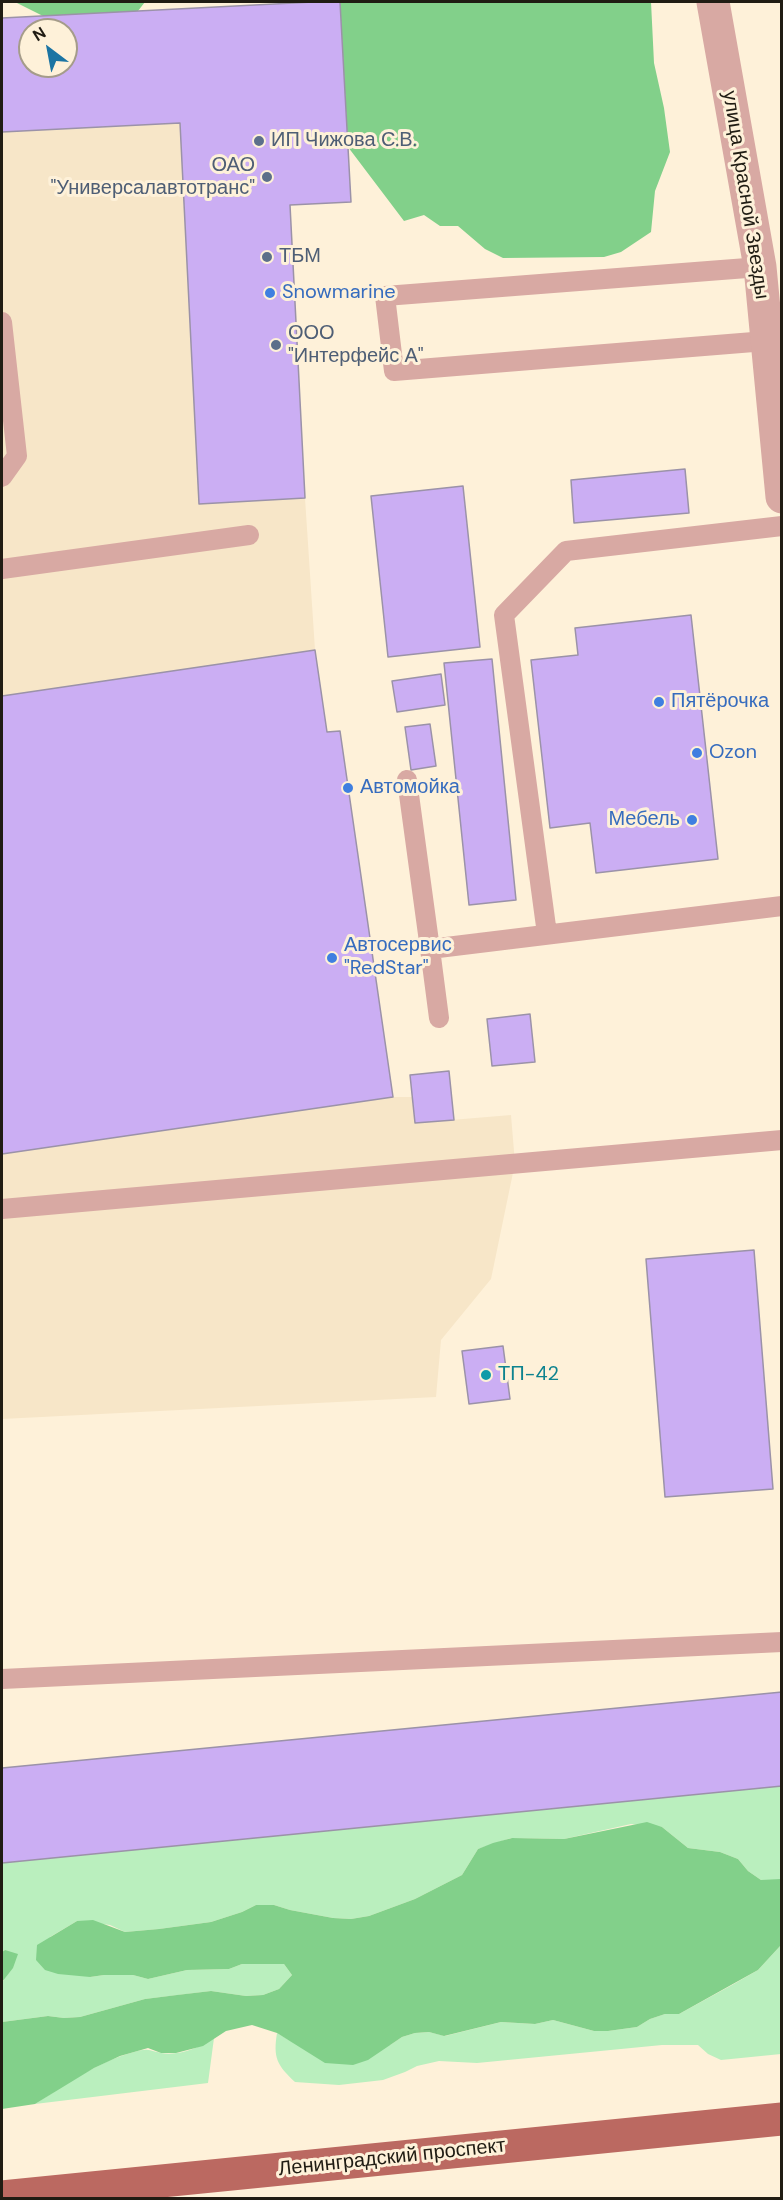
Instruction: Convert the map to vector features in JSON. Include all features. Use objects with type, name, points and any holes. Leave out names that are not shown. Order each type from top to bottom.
[{"type":"main road","name":"Ленинградский проспект","points":[[2,2197],[782,2119]]},
{"type":"street","name":"улица Красной Звезды","points":[[713,2],[760,267],[766,341],[776,383],[782,497]]},
{"type":"lane","points":[[760,267],[385,296],[394,371],[766,341]]},
{"type":"lane","points":[[2,322],[17,456],[2,477]]},
{"type":"lane","points":[[547,934],[504,615],[566,550],[782,526]]},
{"type":"lane","points":[[2,568],[249,536]]},
{"type":"lane","points":[[407,780],[439,1018]]},
{"type":"lane","points":[[430,949],[782,906]]},
{"type":"lane","points":[[2,1209],[782,1140]]},
{"type":"lane","points":[[2,1679],[782,1642]]},
{"type":"shaded area","points":[[180,123],[199,504],[305,498],[315,650],[2,696],[2,132]]},
{"type":"shaded area","points":[[393,1097],[412,1097],[415,1123],[511,1115],[515,1163],[491,1279],[441,1340],[436,1397],[2,1419],[2,1154]]},
{"type":"green space","points":[[15,2],[145,2],[134,16],[47,18]]},
{"type":"green space","points":[[340,2],[651,2],[654,63],[664,108],[670,152],[655,191],[651,232],[621,252],[604,257],[503,258],[485,249],[458,226],[440,226],[424,215],[404,221],[348,147]]},
{"type":"green space","points":[[781,1786],[782,1879],[780,1880],[761,1880],[748,1871],[738,1859],[720,1852],[688,1848],[662,1827],[631,1824],[564,1839],[511,1838],[478,1849],[462,1875],[415,1899],[369,1916],[351,1919],[333,1918],[274,1905],[256,1905],[211,1922],[159,1929],[125,1932],[110,1925],[77,1921],[50,1937],[90,1977],[133,1975],[148,1979],[187,1970],[229,1969],[242,1964],[284,1964],[292,1975],[279,1989],[263,1995],[246,1996],[211,1991],[145,1999],[80,2017],[48,2016],[2,2022],[5,1950],[2,1952],[2,1863]]},
{"type":"green space","points":[[647,1822],[662,1827],[688,1848],[720,1852],[738,1859],[748,1871],[761,1880],[781,1879],[781,1945],[758,1970],[679,2014],[665,2014],[637,2027],[608,2031],[594,2031],[553,2020],[535,2024],[501,2022],[444,2036],[429,2032],[415,2033],[402,2037],[368,2060],[353,2065],[325,2063],[277,2033],[252,2025],[226,2031],[203,2046],[176,2053],[161,2053],[148,2048],[120,2056],[94,2068],[35,2104],[2,2109],[2,2022],[48,2016],[80,2017],[145,1999],[211,1991],[246,1996],[263,1995],[279,1989],[292,1975],[284,1964],[242,1964],[229,1969],[187,1970],[148,1979],[133,1975],[90,1977],[58,1974],[45,1970],[36,1960],[37,1945],[77,1921],[93,1920],[125,1932],[159,1929],[211,1922],[256,1905],[274,1905],[333,1918],[351,1919],[369,1916],[415,1899],[462,1875],[478,1849],[493,1843],[512,1838],[564,1839]]},
{"type":"green space","points":[[781,1945],[781,2054],[721,2060],[708,2054],[698,2045],[662,2045],[477,2063],[439,2061],[417,2066],[383,2080],[339,2085],[295,2082],[280,2066],[276,2055],[277,2033],[289,2040],[390,2045],[402,2037],[415,2033],[429,2032],[445,2036],[501,2022],[535,2024],[553,2020],[594,2031],[637,2027],[665,2014],[679,2014],[732,1985],[758,1970]]},
{"type":"green space","points":[[5,1950],[18,1954],[13,1968],[2,1982],[2,1952]]},
{"type":"green space","points":[[214,2038],[208,2083],[35,2104],[83,2074],[120,2056],[145,2050],[168,2054],[182,2052]]},
{"type":"building","points":[[340,2],[351,202],[290,205],[305,498],[199,504],[180,123],[2,132],[2,18]]},
{"type":"building","points":[[685,469],[689,513],[574,523],[571,480]]},
{"type":"building","points":[[463,486],[480,647],[388,657],[371,496]]},
{"type":"building","points":[[691,615],[718,859],[596,873],[590,823],[550,828],[531,660],[578,655],[575,628]]},
{"type":"building","points":[[315,650],[327,732],[340,731],[393,1097],[2,1154],[2,696]]},
{"type":"building","points":[[492,659],[516,900],[469,905],[444,663]]},
{"type":"building","points":[[441,674],[445,705],[397,712],[392,681]]},
{"type":"building","points":[[430,724],[436,766],[411,770],[405,727]]},
{"type":"building","points":[[530,1014],[535,1062],[492,1066],[487,1019]]},
{"type":"building","points":[[449,1071],[454,1120],[415,1123],[410,1075]]},
{"type":"building","points":[[754,1250],[773,1489],[665,1497],[646,1259]]},
{"type":"building","name":"ТП-42","points":[[503,1346],[510,1399],[469,1404],[462,1351]]},
{"type":"building","points":[[782,1692],[782,1786],[2,1863],[2,1768]]},
{"type":"place","name":"ИП Чижова С.В.","points":[[259,141]]},
{"type":"place","name":"ОАО \"Универсалавтотранс\"","points":[[267,177]]},
{"type":"place","name":"ТБМ","points":[[267,257]]},
{"type":"place","name":"Snowmarine","points":[[270,293]]},
{"type":"place","name":"ООО \"Интерфейс А\"","points":[[276,345]]},
{"type":"place","name":"Пятёрочка","points":[[659,702]]},
{"type":"place","name":"Ozon","points":[[697,753]]},
{"type":"place","name":"Автомойка","points":[[348,788]]},
{"type":"place","name":"Мебель","points":[[692,820]]},
{"type":"place","name":"Автосервис \"RedStar\"","points":[[332,958]]},
{"type":"place","name":"ТП-42","points":[[486,1375]]}]
